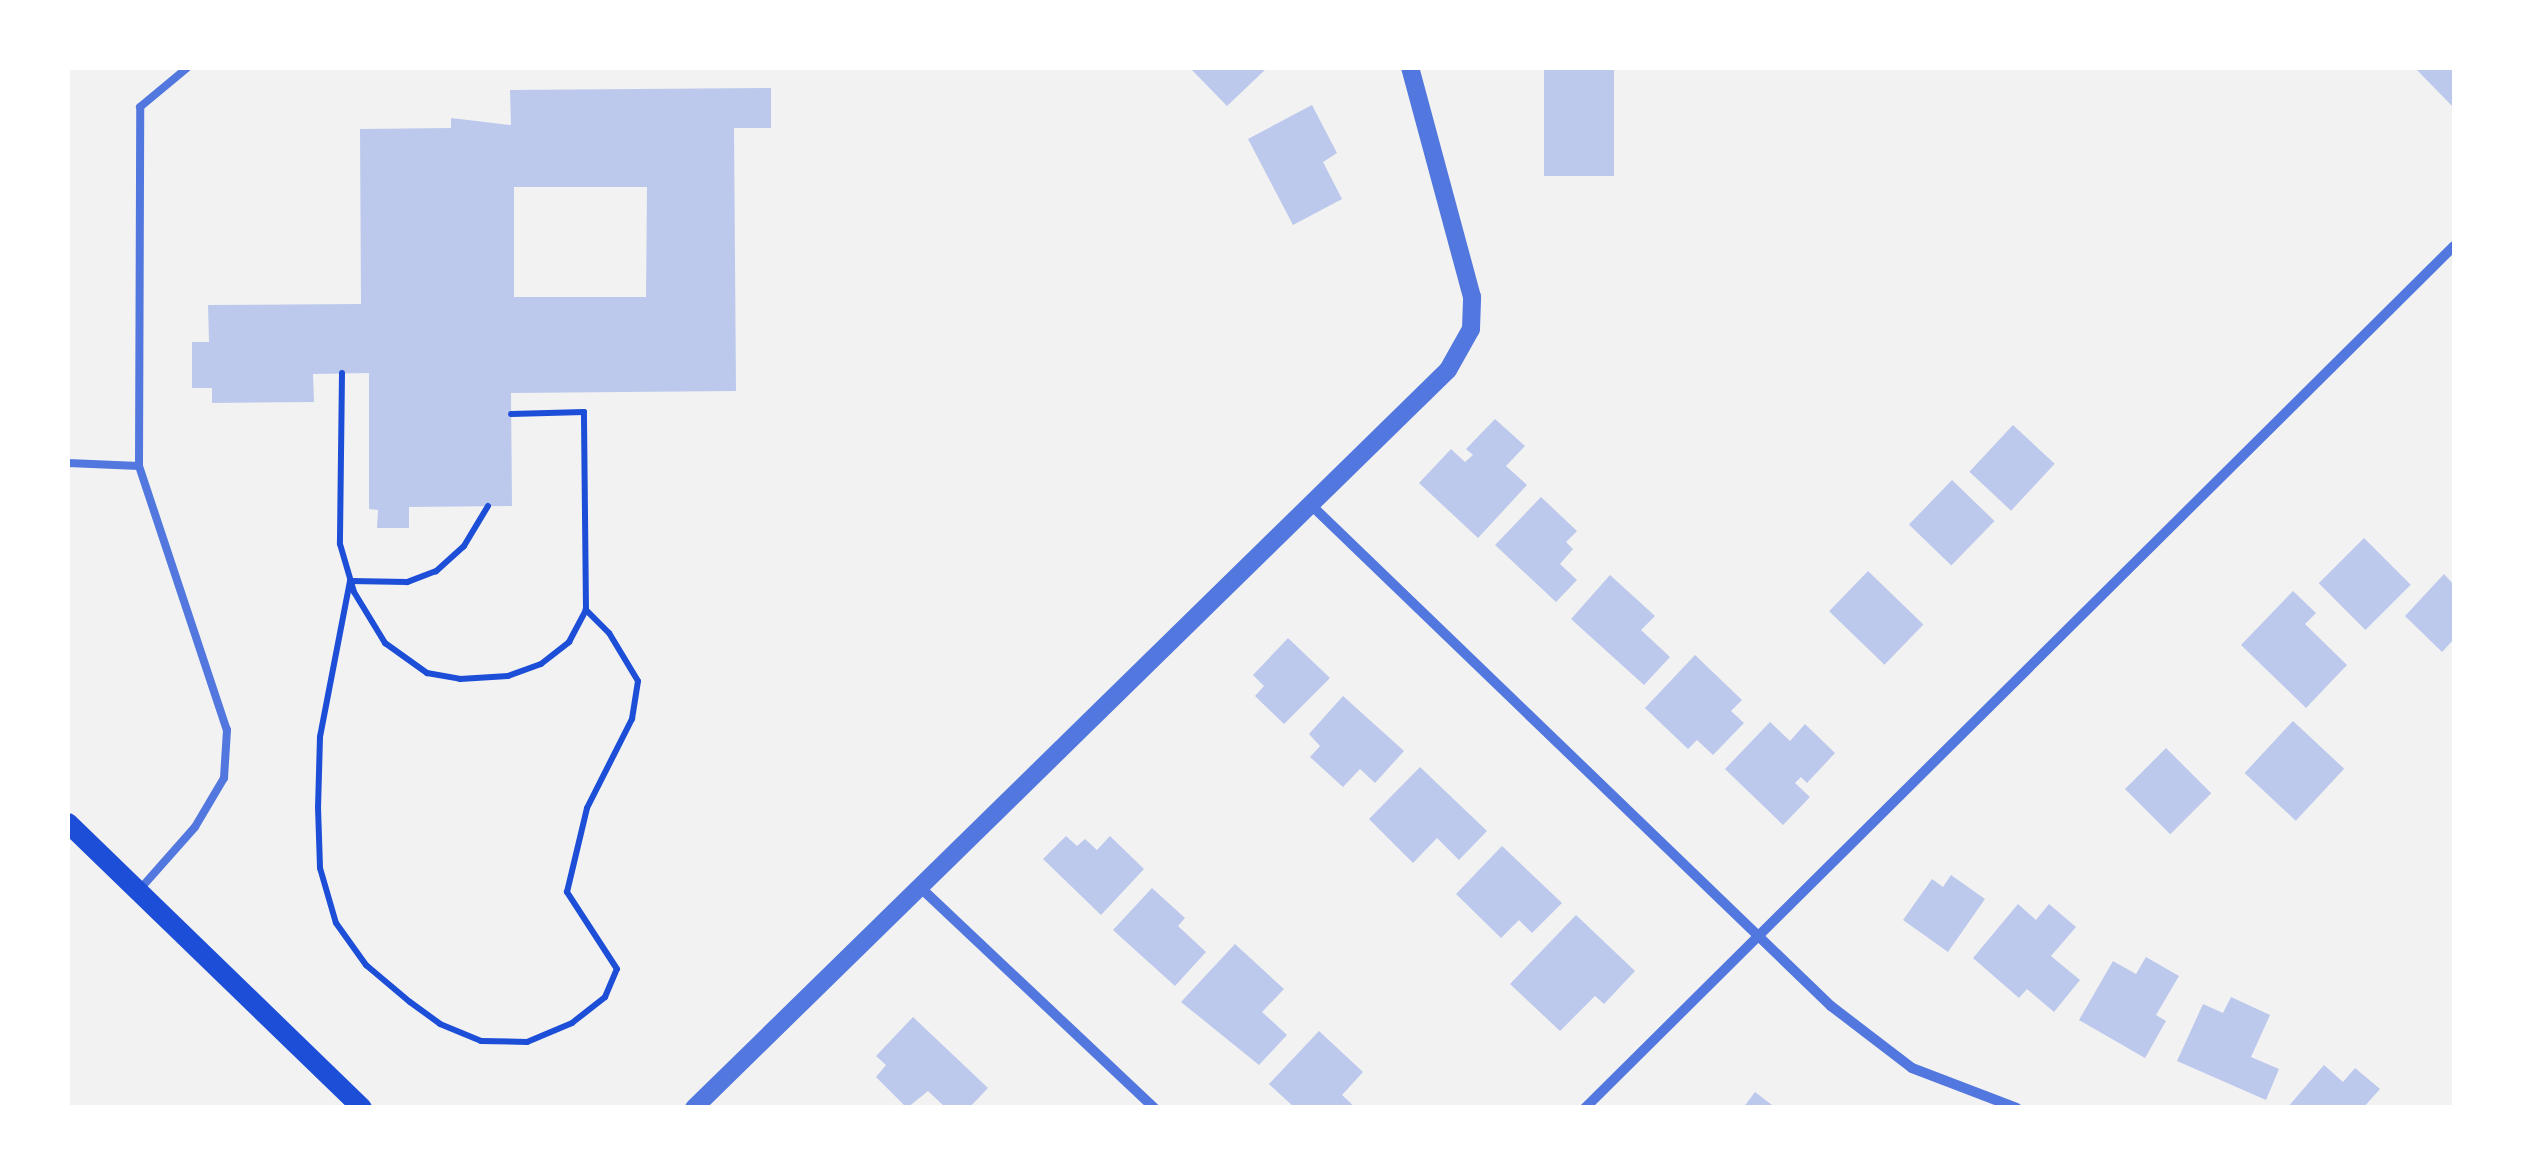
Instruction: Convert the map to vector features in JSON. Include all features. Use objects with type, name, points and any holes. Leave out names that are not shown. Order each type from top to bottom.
[{"type":"main road","points":[[68,823],[360,1107]]},
{"type":"street","points":[[694,1108],[923,890],[1308,503],[1448,370],[1471,329],[1472,297],[1410,68]]},
{"type":"street","points":[[1585,1108],[2454,246]]},
{"type":"street","points":[[1308,503],[1831,1006],[1912,1068],[2017,1108]]},
{"type":"street","points":[[923,890],[1154,1108]]},
{"type":"lane","points":[[138,892],[195,827],[224,778],[227,730],[139,466],[140,107],[186,68]]},
{"type":"lane","points":[[68,463],[139,466]]},
{"type":"path","points":[[342,373],[340,544],[350,580],[386,643],[426,673],[460,679],[508,676],[541,664],[569,642],[586,610],[584,412],[511,414]]},
{"type":"path","points":[[350,580],[407,582],[436,572],[464,546],[488,506]]},
{"type":"path","points":[[350,580],[320,737],[320,868],[336,922],[366,965],[440,1024],[481,1041],[527,1042],[572,1023],[605,997],[618,969],[567,892],[587,808],[632,719],[638,681],[609,633],[586,610]]},
{"type":"building","points":[[1190,68],[1267,68],[1227,106]]},
{"type":"building","points":[[1544,68],[1614,68],[1614,176],[1544,176]]},
{"type":"building","points":[[2415,68],[2454,68],[2454,108]]},
{"type":"building","points":[[771,88],[771,128],[734,128],[736,391],[511,393],[512,506],[409,507],[409,528],[377,528],[378,510],[369,509],[369,373],[313,374],[314,402],[212,403],[212,388],[192,388],[192,342],[209,342],[208,305],[361,304],[360,129],[451,128],[451,118],[511,125],[510,90]],"holes":[[[514,187],[647,187],[646,297],[514,297]]]},
{"type":"building","points":[[1312,105],[1337,153],[1323,162],[1342,199],[1293,225],[1248,139]]},
{"type":"building","points":[[1495,419],[1525,446],[1506,466],[1527,485],[1478,538],[1419,483],[1451,449],[1465,462],[1473,455],[1466,449]]},
{"type":"building","points":[[2013,425],[2055,464],[2011,511],[1969,472]]},
{"type":"building","points":[[1952,480],[1994,521],[1951,566],[1909,525]]},
{"type":"building","points":[[1541,497],[1577,531],[1566,542],[1573,549],[1560,564],[1577,580],[1556,602],[1495,545]]},
{"type":"building","points":[[2364,538],[2411,585],[2365,630],[2319,583]]},
{"type":"building","points":[[1868,571],[1923,624],[1884,665],[1829,611]]},
{"type":"building","points":[[2444,574],[2454,585],[2454,639],[2442,652],[2405,616]]},
{"type":"building","points":[[1610,575],[1655,616],[1641,630],[1670,657],[1644,685],[1571,619]]},
{"type":"building","points":[[2293,591],[2316,613],[2305,624],[2347,665],[2306,708],[2241,645]]},
{"type":"building","points":[[1288,638],[1330,678],[1284,724],[1255,696],[1264,686],[1253,675]]},
{"type":"building","points":[[1695,655],[1742,700],[1731,711],[1744,723],[1713,755],[1697,740],[1688,749],[1645,708]]},
{"type":"building","points":[[1343,696],[1404,751],[1375,783],[1360,769],[1343,787],[1310,757],[1320,746],[1309,734]]},
{"type":"building","points":[[2293,721],[2344,769],[2296,821],[2245,773]]},
{"type":"building","points":[[1770,722],[1790,741],[1805,724],[1835,753],[1807,783],[1801,777],[1795,783],[1810,797],[1783,825],[1725,769]]},
{"type":"building","points":[[2166,748],[2211,793],[2170,834],[2125,789]]},
{"type":"building","points":[[1420,767],[1487,831],[1459,860],[1437,838],[1413,863],[1369,819]]},
{"type":"building","points":[[1066,836],[1077,846],[1085,839],[1097,850],[1110,836],[1144,869],[1101,915],[1043,859]]},
{"type":"building","points":[[1502,846],[1562,903],[1532,933],[1519,920],[1501,938],[1456,894]]},
{"type":"building","points":[[1951,875],[1985,899],[1948,952],[1903,920],[1932,879],[1943,887]]},
{"type":"building","points":[[1152,888],[1185,918],[1178,926],[1206,952],[1175,986],[1113,930]]},
{"type":"building","points":[[2018,904],[2036,920],[2049,904],[2076,927],[2051,956],[2080,980],[2054,1012],[2027,989],[2019,998],[1973,958]]},
{"type":"building","points":[[1576,915],[1635,971],[1604,1004],[1595,996],[1560,1031],[1510,984]]},
{"type":"building","points":[[1235,944],[1284,989],[1262,1012],[1287,1035],[1259,1065],[1181,1002]]},
{"type":"building","points":[[2146,957],[2179,976],[2156,1015],[2166,1021],[2145,1058],[2079,1020],[2113,961],[2136,974]]},
{"type":"building","points":[[2231,997],[2270,1015],[2251,1057],[2279,1069],[2266,1100],[2177,1061],[2203,1004],[2223,1013]]},
{"type":"building","points":[[913,1017],[988,1088],[969,1108],[946,1108],[928,1091],[907,1108],[876,1077],[886,1065],[876,1056]]},
{"type":"building","points":[[1319,1031],[1363,1072],[1342,1095],[1356,1108],[1295,1108],[1269,1084]]},
{"type":"building","points":[[2324,1065],[2343,1082],[2355,1068],[2380,1089],[2363,1108],[2287,1108]]},
{"type":"building","points":[[1755,1092],[1776,1108],[1743,1108]]}]
